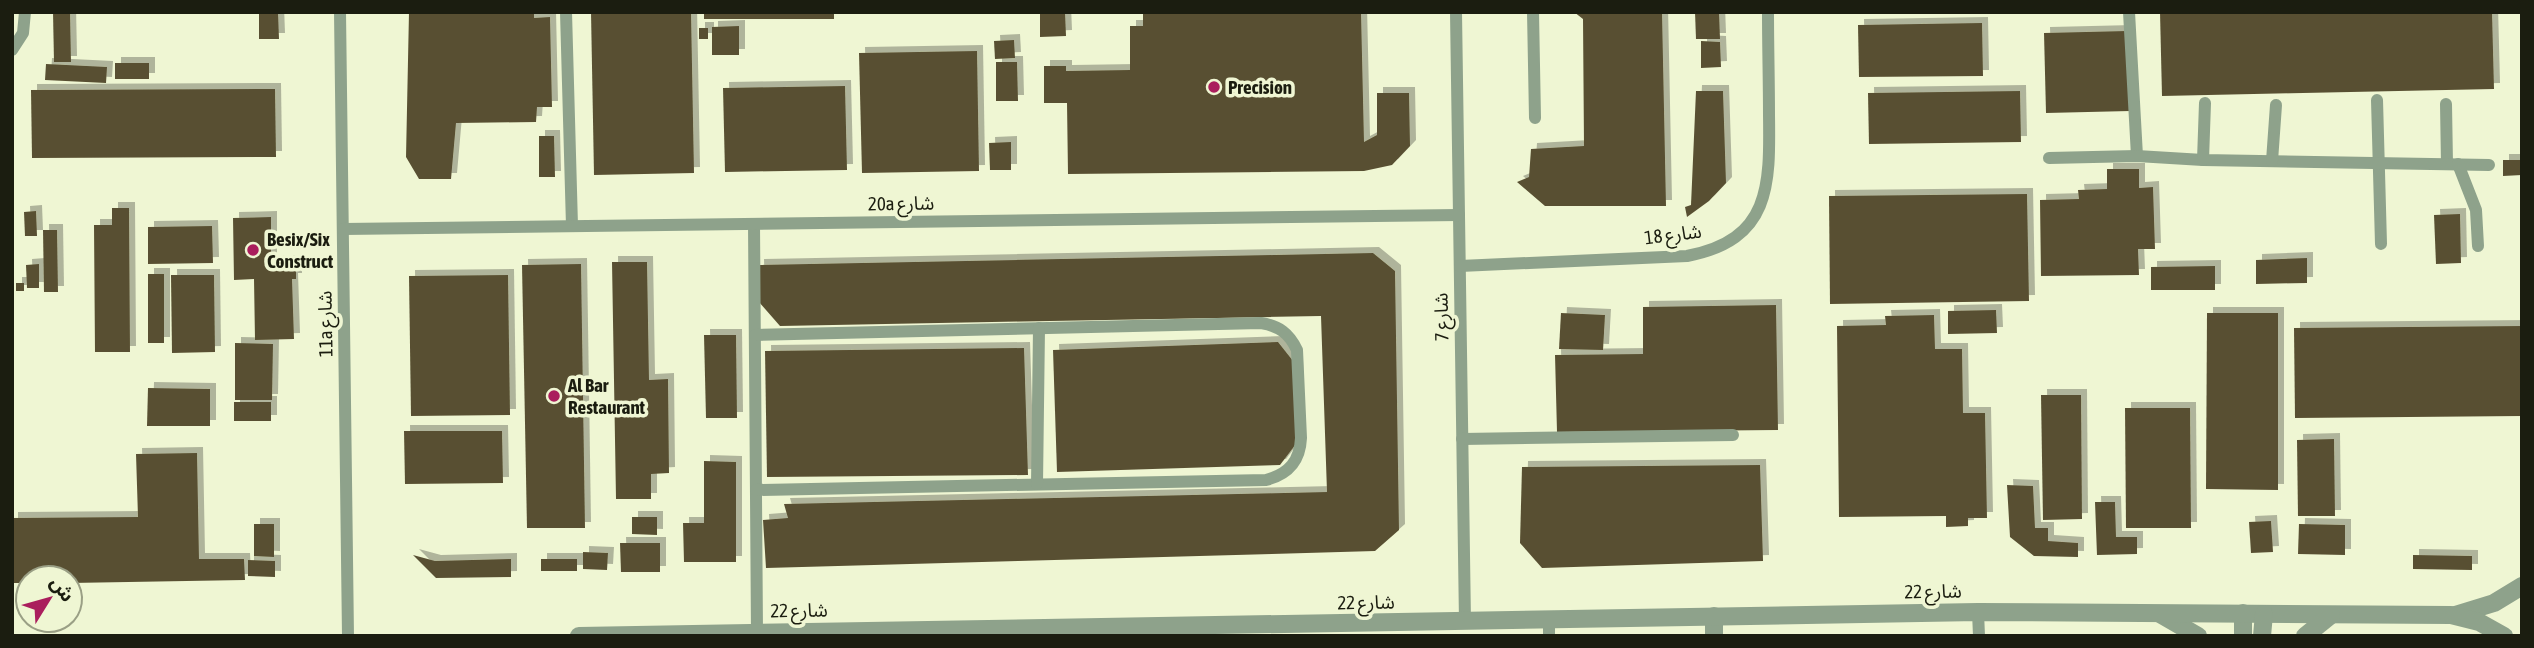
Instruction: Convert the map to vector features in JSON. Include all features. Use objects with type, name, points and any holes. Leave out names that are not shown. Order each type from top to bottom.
[{"type":"street","name":"شارع 22","points":[[2451,615],[2494,603],[2522,586]]},
{"type":"street","name":"شارع 22","points":[[579,636],[757,632],[969,632],[1465,622],[1549,628],[1714,616],[2154,612],[2451,615],[2479,622],[2504,636]]},
{"type":"street","name":"شارع 22","points":[[2154,612],[2197,636]]},
{"type":"street","points":[[2243,613],[2243,636]]},
{"type":"street","points":[[2262,636],[2264,614]]},
{"type":"street","points":[[2305,636],[2332,615]]},
{"type":"street","points":[[1714,616],[1714,636]]},
{"type":"lane","points":[[12,50],[23,33],[25,12]]},
{"type":"lane","name":"11a شارع","points":[[340,12],[348,636]]},
{"type":"lane","points":[[566,12],[572,226]]},
{"type":"lane","name":"شارع 7","points":[[1456,12],[1465,622]]},
{"type":"lane","points":[[1533,12],[1535,118]]},
{"type":"lane","name":"شارع 18","points":[[1460,266],[1688,256],[1720,246],[1735,237],[1758,211],[1769,179],[1768,12]]},
{"type":"lane","points":[[2129,12],[2137,156]]},
{"type":"lane","points":[[2377,100],[2381,244]]},
{"type":"lane","points":[[2203,160],[2205,103]]},
{"type":"lane","points":[[2446,104],[2453,164],[2476,210],[2478,246]]},
{"type":"lane","points":[[2272,161],[2276,105]]},
{"type":"lane","points":[[2049,158],[2137,156],[2203,160],[2489,165]]},
{"type":"lane","name":"20a شارع","points":[[343,229],[1459,215]]},
{"type":"lane","points":[[754,224],[757,632]]},
{"type":"lane","points":[[755,335],[1261,323],[1273,325],[1292,339],[1297,349],[1301,438],[1300,450],[1288,470],[1278,477],[1266,480],[756,490]]},
{"type":"lane","points":[[1037,484],[1039,328]]},
{"type":"lane","points":[[1462,439],[1733,435]]},
{"type":"lane","points":[[1978,612],[1979,636]]},
{"type":"building","points":[[53,12],[70,12],[71,62],[54,62]]},
{"type":"building","points":[[278,12],[279,39],[259,39],[259,13]]},
{"type":"building","points":[[409,12],[534,12],[534,18],[550,17],[552,107],[537,107],[536,122],[456,123],[451,179],[419,179],[406,157]]},
{"type":"building","points":[[591,12],[691,12],[694,173],[594,175]]},
{"type":"building","points":[[704,12],[834,12],[834,19],[704,19]]},
{"type":"building","points":[[1040,12],[1065,12],[1066,36],[1040,37]]},
{"type":"building","name":"Precision","points":[[1143,12],[1361,12],[1364,142],[1377,135],[1377,93],[1409,93],[1410,146],[1392,165],[1364,171],[1068,174],[1067,103],[1044,103],[1044,66],[1066,66],[1066,71],[1130,70],[1130,26],[1143,26]]},
{"type":"building","points":[[1574,12],[1662,12],[1666,206],[1545,206],[1517,182],[1529,177],[1531,149],[1584,146],[1583,19]]},
{"type":"building","points":[[1695,12],[1719,12],[1720,39],[1696,39]]},
{"type":"building","points":[[2160,12],[2492,12],[2494,89],[2162,96]]},
{"type":"building","points":[[1982,23],[1983,76],[1859,77],[1858,25]]},
{"type":"building","points":[[739,26],[739,55],[712,55],[712,27]]},
{"type":"building","points":[[699,28],[708,28],[708,39],[699,39]]},
{"type":"building","points":[[2127,31],[2130,111],[2046,113],[2044,33]]},
{"type":"building","points":[[1014,40],[1015,58],[995,59],[994,41]]},
{"type":"building","points":[[1701,41],[1720,42],[1721,67],[1701,68]]},
{"type":"building","points":[[977,51],[979,171],[862,173],[859,53]]},
{"type":"building","points":[[996,62],[1017,62],[1018,101],[996,101]]},
{"type":"building","points":[[115,63],[149,63],[149,79],[115,79]]},
{"type":"building","points":[[46,64],[107,67],[106,83],[45,80]]},
{"type":"building","points":[[845,86],[847,170],[725,172],[723,88]]},
{"type":"building","points":[[275,89],[276,157],[32,158],[31,90]]},
{"type":"building","points":[[1696,91],[1723,91],[1726,183],[1709,201],[1687,217],[1685,207],[1691,205]]},
{"type":"building","points":[[2020,91],[2021,142],[1869,144],[1868,93]]},
{"type":"building","points":[[539,136],[554,136],[555,177],[539,177]]},
{"type":"building","points":[[1011,142],[1011,170],[990,170],[989,143]]},
{"type":"building","points":[[2503,160],[2522,160],[2522,175],[2503,176]]},
{"type":"building","points":[[2107,169],[2139,169],[2139,188],[2153,187],[2155,249],[2138,249],[2139,275],[2041,276],[2040,200],[2079,199],[2078,190],[2107,189]]},
{"type":"building","points":[[2027,194],[2029,301],[1830,304],[1829,196]]},
{"type":"building","points":[[112,208],[129,208],[130,352],[95,352],[94,225],[112,225]]},
{"type":"building","points":[[36,211],[37,236],[25,236],[24,212]]},
{"type":"building","points":[[2460,214],[2461,263],[2436,264],[2434,215]]},
{"type":"building","points":[[271,217],[271,262],[296,261],[296,279],[292,279],[294,339],[255,340],[254,279],[234,280],[233,218]]},
{"type":"building","points":[[212,226],[213,263],[148,264],[148,227]]},
{"type":"building","points":[[43,230],[57,230],[58,292],[44,292]]},
{"type":"building","points":[[1373,253],[1395,271],[1399,530],[1375,551],[766,568],[763,520],[788,518],[784,504],[1327,492],[1321,316],[780,326],[759,302],[758,265]]},
{"type":"building","points":[[2307,258],[2307,283],[2256,284],[2256,260]]},
{"type":"building","points":[[612,262],[647,262],[649,380],[668,379],[669,473],[651,474],[651,499],[616,499]]},
{"type":"building","points":[[39,264],[39,288],[27,288],[26,265]]},
{"type":"building","name":"Al Bar Restaurant","points":[[581,264],[585,528],[527,528],[522,265]]},
{"type":"building","points":[[2215,266],[2215,290],[2151,290],[2151,267]]},
{"type":"building","points":[[148,274],[164,274],[164,343],[148,343]]},
{"type":"building","points":[[171,275],[214,275],[215,352],[172,353]]},
{"type":"building","points":[[508,275],[510,415],[411,416],[409,276]]},
{"type":"building","points":[[16,283],[24,283],[24,291],[16,291]]},
{"type":"building","points":[[1776,305],[1778,430],[1557,432],[1555,355],[1643,354],[1643,307]]},
{"type":"building","points":[[1996,310],[1997,333],[1948,334],[1948,311]]},
{"type":"building","points":[[1561,313],[1605,315],[1603,350],[1559,349]]},
{"type":"building","points":[[2207,313],[2278,313],[2278,490],[2206,489]]},
{"type":"building","points":[[1934,315],[1935,349],[1962,349],[1963,413],[1985,413],[1987,518],[1968,518],[1968,526],[1946,527],[1946,516],[1839,517],[1837,326],[1886,325],[1885,316]]},
{"type":"building","points":[[2522,326],[2522,416],[2295,418],[2294,328]]},
{"type":"building","points":[[704,335],[736,335],[737,418],[706,418]]},
{"type":"building","points":[[1278,342],[1297,366],[1299,440],[1280,465],[1057,472],[1053,350]]},
{"type":"building","points":[[235,343],[273,344],[272,400],[235,400]]},
{"type":"building","points":[[1024,348],[1028,475],[767,477],[765,351]]},
{"type":"building","points":[[148,388],[210,389],[210,426],[147,426]]},
{"type":"building","points":[[2041,395],[2081,395],[2082,519],[2043,520]]},
{"type":"building","points":[[234,402],[271,402],[271,421],[234,421]]},
{"type":"building","points":[[2125,408],[2190,408],[2191,528],[2126,528]]},
{"type":"building","points":[[404,431],[502,431],[503,483],[405,484]]},
{"type":"building","points":[[2334,439],[2335,516],[2298,516],[2297,440]]},
{"type":"building","points":[[197,453],[199,559],[244,559],[245,580],[84,583],[84,564],[14,564],[12,583],[12,518],[138,517],[136,454]]},
{"type":"building","points":[[704,461],[736,462],[736,562],[684,562],[683,523],[704,523]]},
{"type":"building","points":[[1760,465],[1763,561],[1542,568],[1520,543],[1522,467]]},
{"type":"building","points":[[2007,485],[2033,486],[2035,528],[2048,528],[2048,541],[2078,543],[2078,557],[2034,556],[2010,537]]},
{"type":"building","points":[[2095,502],[2115,502],[2116,537],[2137,537],[2137,554],[2097,555]]},
{"type":"building","points":[[632,517],[657,517],[657,535],[632,534]]},
{"type":"building","points":[[2271,521],[2273,552],[2251,553],[2249,522]]},
{"type":"building","points":[[254,524],[274,524],[274,557],[254,556]]},
{"type":"building","points":[[2299,524],[2345,525],[2345,555],[2298,554]]},
{"type":"building","points":[[620,543],[660,543],[660,572],[621,572]]},
{"type":"building","points":[[583,552],[608,553],[607,570],[583,569]]},
{"type":"building","points":[[413,555],[435,561],[511,559],[511,577],[436,578]]},
{"type":"building","points":[[2413,555],[2472,556],[2472,570],[2413,569]]},
{"type":"building","points":[[541,559],[577,559],[577,571],[541,571]]},
{"type":"building","points":[[248,560],[275,561],[275,577],[248,576]]},
{"type":"place","name":"Precision","points":[[1214,87]]},
{"type":"place","name":"Besix/Six Construct","points":[[253,250]]},
{"type":"place","name":"Al Bar Restaurant","points":[[554,396]]}]
